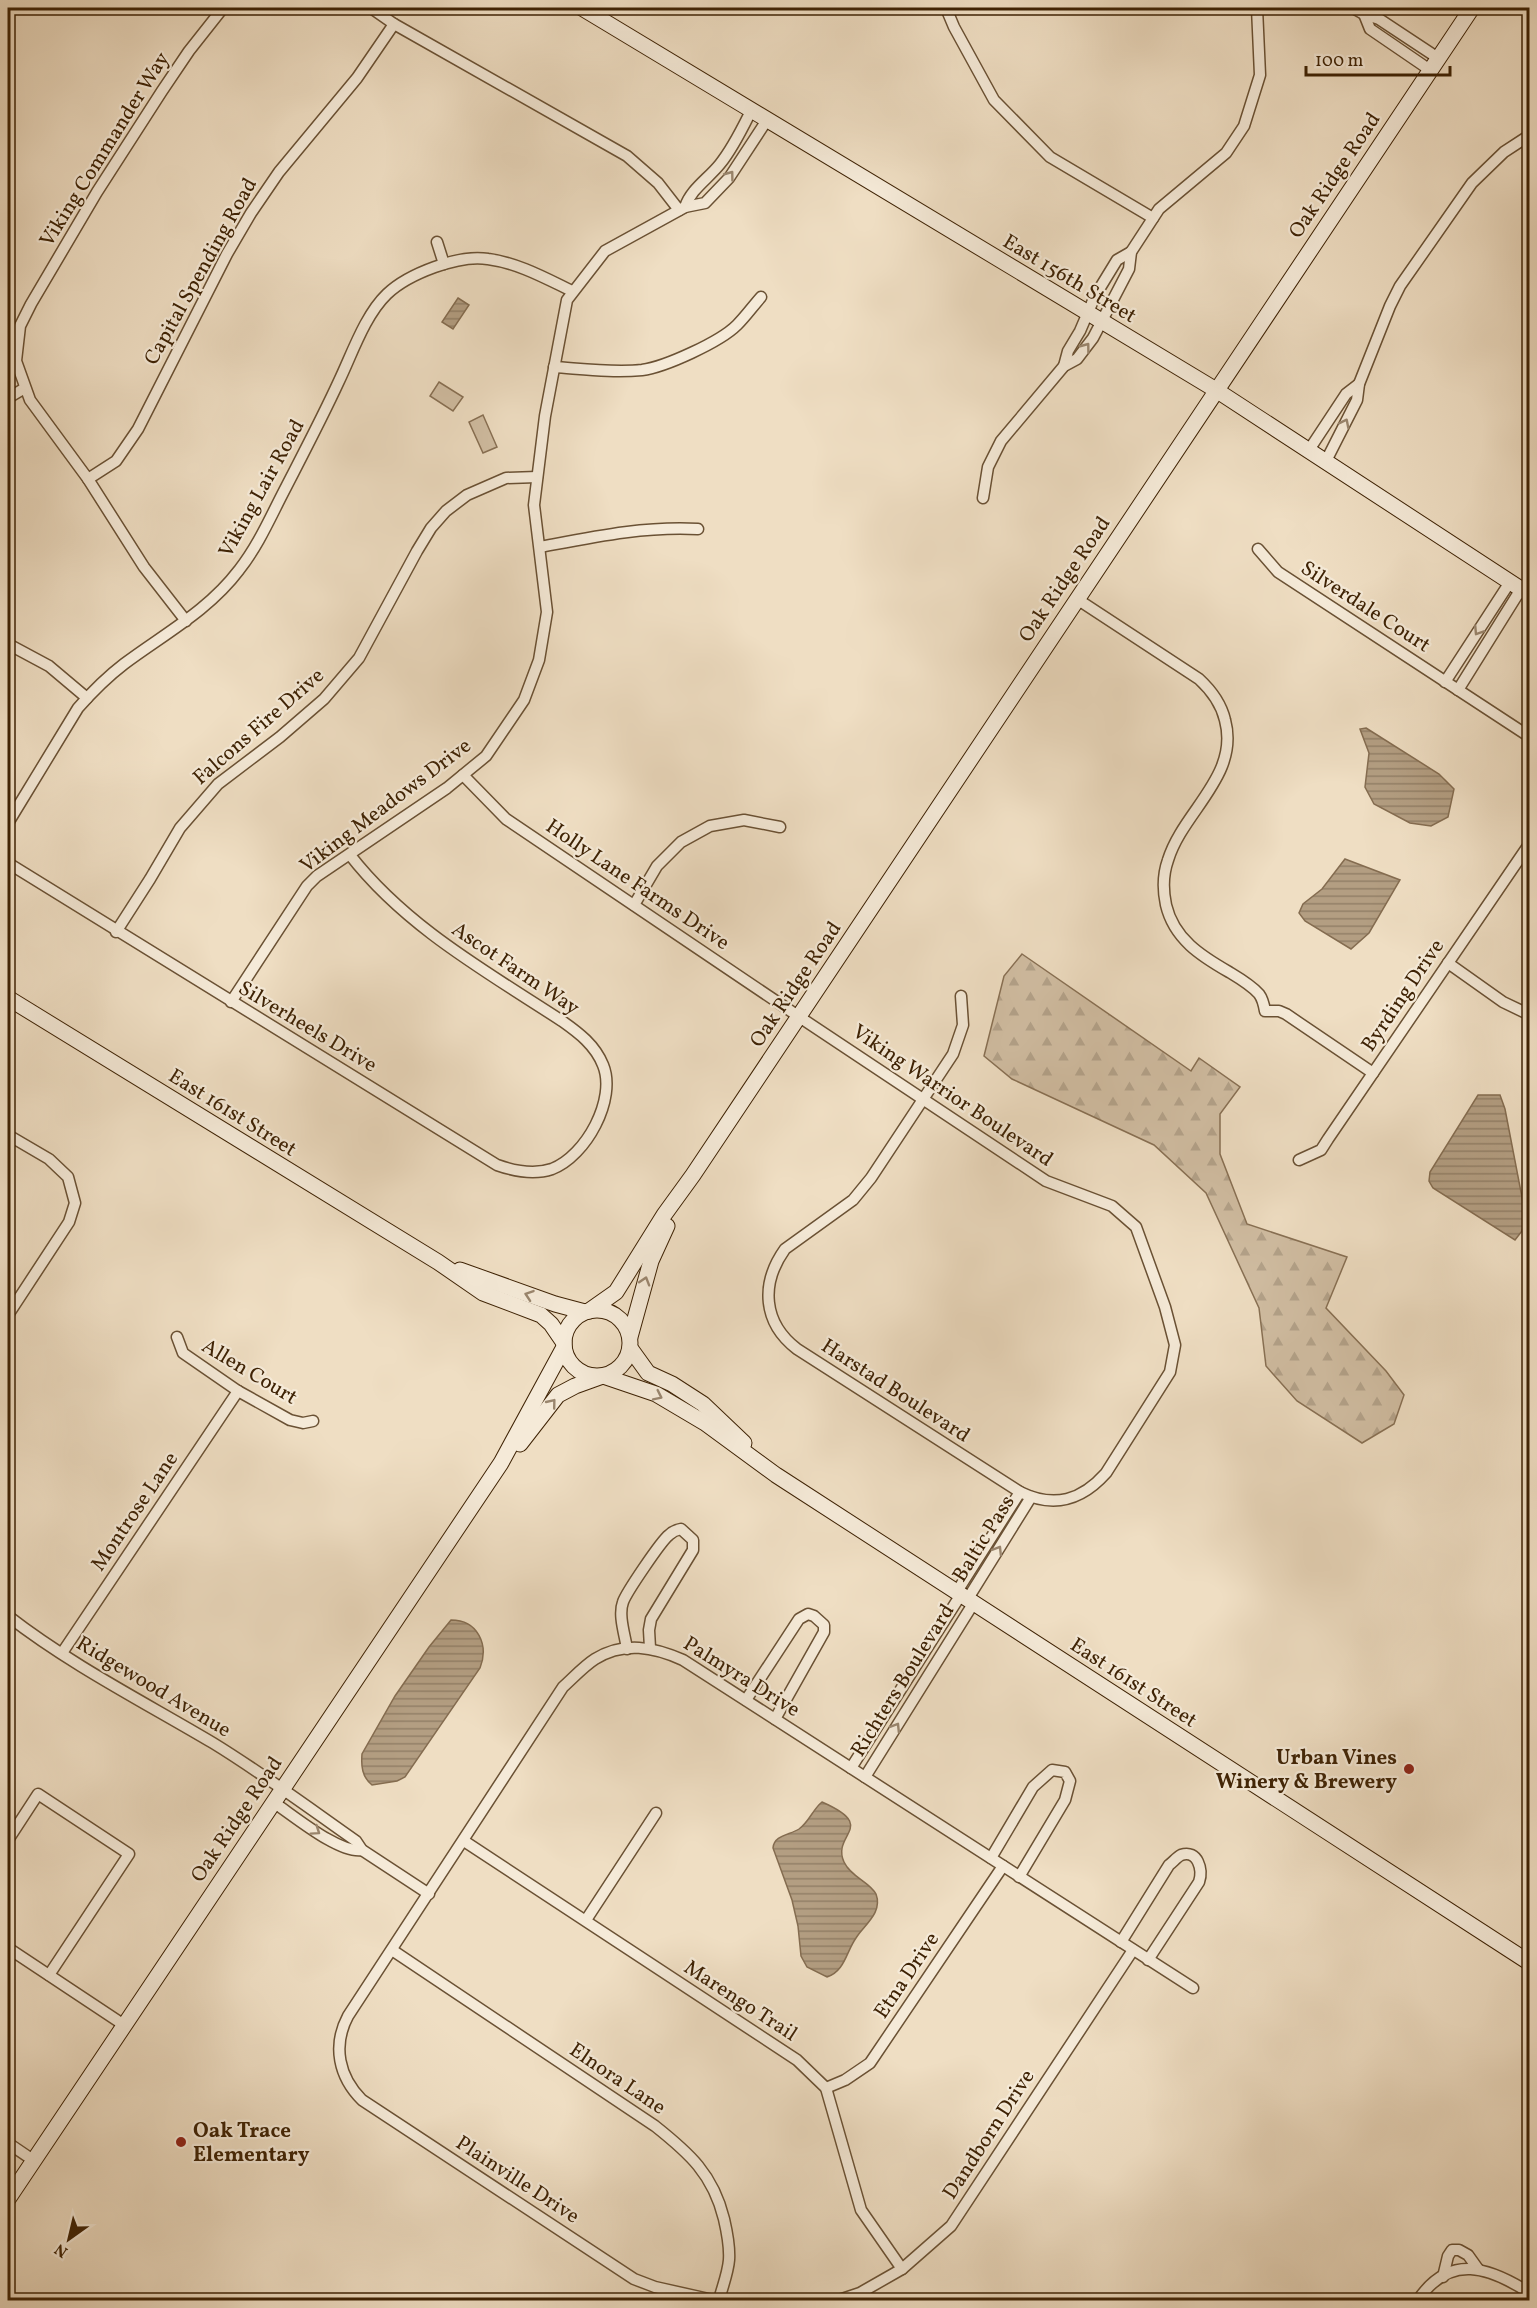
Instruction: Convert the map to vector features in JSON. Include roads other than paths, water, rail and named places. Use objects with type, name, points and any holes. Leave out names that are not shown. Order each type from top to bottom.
[{"type":"street","name":"Viking Commander Way","points":[[186,621],[144,567],[87,479],[42,419],[24,388],[16,361],[20,326],[31,304],[162,91],[189,51],[223,8]]},
{"type":"street","points":[[371,8],[394,24],[627,156],[658,183],[682,209],[689,195],[720,164],[734,144],[751,111]]},
{"type":"street","points":[[946,8],[994,100],[1050,157],[1153,218]]},
{"type":"street","points":[[983,498],[988,467],[1001,441],[1064,366],[1077,359],[1102,322],[1129,269],[1131,252],[1159,209],[1226,153],[1244,126],[1260,75],[1257,8]]},
{"type":"street","points":[[1353,8],[1379,19],[1434,64]]},
{"type":"street","name":"Oak Ridge Road","points":[[587,1312],[616,1292],[664,1215],[693,1175],[1472,8]]},
{"type":"street","name":"East 156th Street","points":[[587,9],[751,111],[1216,390],[1520,589]]},
{"type":"street","name":"Capital Spending Road","points":[[87,479],[116,461],[138,429],[227,254],[251,213],[279,172],[357,78],[394,24]]},
{"type":"street","name":"Viking Meadows Drive","points":[[231,1002],[317,876],[447,788],[486,756],[524,700],[539,660],[547,612],[534,505],[554,367],[567,300],[605,251],[682,209],[705,203],[729,178],[767,120]]},
{"type":"street","points":[[1326,461],[1357,400],[1359,384],[1390,306],[1412,267],[1459,199],[1483,170],[1504,152],[1530,135]]},
{"type":"street","points":[[437,242],[444,264]]},
{"type":"street","points":[[1064,366],[1068,351],[1095,296],[1117,260],[1131,252]]},
{"type":"street","name":"Viking Lair Road","points":[[8,823],[78,708],[122,665],[218,596],[257,544],[327,407],[364,327],[387,294],[410,279],[444,264],[466,258],[488,258],[527,269],[572,291]]},
{"type":"street","points":[[554,367],[622,371],[655,367],[724,335],[736,326],[761,297]]},
{"type":"street","points":[[1309,450],[1346,394],[1359,384]]},
{"type":"street","points":[[8,398],[24,388]]},
{"type":"street","name":"Falcons Fire Drive","points":[[116,932],[180,828],[218,784],[280,737],[324,699],[359,658],[417,551],[431,528],[446,511],[467,495],[506,478],[537,477]]},
{"type":"street","points":[[540,547],[651,528],[698,529]]},
{"type":"street","name":"Silverdale Court","points":[[1258,549],[1278,572],[1458,690]]},
{"type":"street","points":[[1445,682],[1520,589]]},
{"type":"street","points":[[1520,589],[1458,690],[1530,737]]},
{"type":"street","points":[[1077,598],[1199,679],[1213,694],[1223,713],[1228,735],[1226,759],[1168,858],[1164,879],[1166,906],[1176,928],[1190,947],[1207,960],[1244,981],[1258,993],[1265,1011],[1279,1011],[1286,1014],[1373,1073]]},
{"type":"street","points":[[8,644],[49,666],[87,698]]},
{"type":"street","name":"Holly Lane Farms Drive","points":[[463,775],[506,819],[798,1016]]},
{"type":"street","points":[[634,905],[657,866],[681,842],[711,826],[744,820],[780,827]]},
{"type":"street","name":"Byrding Drive","points":[[1299,1160],[1320,1150],[1530,843]]},
{"type":"street","name":"Ascot Farm Way","points":[[350,855],[375,885],[411,918],[455,951],[562,1021],[584,1037],[597,1052],[604,1066],[607,1093],[603,1111],[589,1135]]},
{"type":"street","name":"Silverheels Drive","points":[[8,864],[497,1165],[512,1171],[538,1172],[551,1169],[575,1153],[589,1135]]},
{"type":"street","points":[[1448,963],[1503,1002],[1530,1015]]},
{"type":"street","points":[[923,1098],[953,1054],[963,1025],[961,996]]},
{"type":"street","name":"East 161st Street","points":[[8,998],[438,1262],[483,1293],[541,1316],[551,1324],[564,1345]]},
{"type":"street","name":"Viking Warrior Boulevard","points":[[798,1016],[1046,1181],[1112,1206],[1136,1227],[1166,1307],[1175,1345]]},
{"type":"street","name":"Harstad Boulevard","points":[[923,1098],[871,1178],[853,1200],[784,1249],[777,1260],[768,1289],[768,1305],[784,1339],[1020,1492],[1050,1501],[1082,1494],[1106,1473],[1170,1371],[1175,1345]]},
{"type":"street","points":[[8,1135],[49,1160],[68,1177],[75,1203],[69,1222],[8,1316]]},
{"type":"street","name":"Oak Ridge Road","points":[[630,1343],[651,1261],[693,1175]]},
{"type":"street","name":"East 161st Street","points":[[438,1262],[555,1304],[587,1312]]},
{"type":"street","points":[[600,1310],[620,1319],[626,1327],[630,1343],[627,1358],[620,1367],[602,1376],[590,1376],[579,1372],[571,1364],[564,1345],[565,1332],[571,1323],[587,1312],[600,1310]]},
{"type":"street","name":"Allen Court","points":[[177,1338],[183,1353],[238,1391],[290,1419],[303,1423],[313,1421]]},
{"type":"street","name":"East 161st Street","points":[[630,1343],[648,1373],[672,1384],[703,1404],[776,1475]]},
{"type":"street","name":"Oak Ridge Road","points":[[8,2199],[501,1463],[564,1345]]},
{"type":"street","name":"Oak Ridge Road","points":[[501,1463],[513,1453],[558,1395],[602,1376]]},
{"type":"street","name":"East 161st Street","points":[[602,1376],[656,1394],[705,1424],[776,1475],[1530,1964]]},
{"type":"street","name":"Montrose Lane","points":[[62,1653],[238,1391]]},
{"type":"street","name":"Baltic Pass","points":[[964,1598],[1020,1492]]},
{"type":"street","name":"Baltic Pass","points":[[964,1598],[1031,1497]]},
{"type":"street","points":[[627,1649],[622,1614],[623,1602],[663,1540],[675,1530],[681,1529],[693,1540],[693,1550],[651,1619],[650,1648]]},
{"type":"street","name":"Richters Boulevard","points":[[851,1768],[964,1598]]},
{"type":"street","name":"Richters Boulevard","points":[[865,1777],[964,1598]]},
{"type":"street","points":[[746,1700],[799,1619],[808,1614],[814,1616],[824,1625],[824,1632],[775,1719]]},
{"type":"street","name":"Ridgewood Avenue","points":[[8,1616],[62,1653],[225,1751],[277,1795]]},
{"type":"street","name":"Palmyra Drive","points":[[339,2047],[345,2021],[563,1688],[601,1655],[627,1649],[662,1650],[682,1660],[1193,1988]]},
{"type":"street","points":[[991,1858],[1034,1787],[1052,1770],[1065,1772],[1070,1781],[1065,1800],[1019,1876]]},
{"type":"street","points":[[8,1840],[38,1794],[129,1854],[49,1975]]},
{"type":"street","points":[[277,1795],[356,1841],[362,1850],[429,1894]]},
{"type":"street","points":[[586,1920],[656,1813]]},
{"type":"street","name":"Marengo Trail","points":[[464,1841],[797,2060],[826,2088],[861,2210],[902,2268]]},
{"type":"street","points":[[1121,1942],[1169,1865],[1180,1856],[1189,1854],[1195,1857],[1200,1864],[1199,1882],[1148,1960]]},
{"type":"street","name":"Etna Drive","points":[[826,2088],[845,2080],[870,2063],[1003,1866]]},
{"type":"street","points":[[8,1948],[124,2025]]},
{"type":"street","name":"Elnora Lane","points":[[392,1950],[655,2126],[685,2150],[710,2181],[720,2203],[728,2236],[729,2261],[719,2301]]},
{"type":"street","name":"Dandborn Drive","points":[[839,2301],[860,2293],[920,2256],[951,2226],[1133,1950]]},
{"type":"street","name":"Plainville Drive","points":[[339,2047],[343,2075],[351,2089],[362,2100],[634,2279],[655,2287],[713,2301]]},
{"type":"street","points":[[8,2142],[33,2160]]},
{"type":"street","points":[[1443,2277],[1448,2256],[1452,2250],[1459,2250],[1467,2255],[1478,2269]]},
{"type":"street","points":[[1418,2301],[1425,2291],[1443,2277],[1463,2270],[1478,2269],[1500,2275],[1530,2293]]},
{"type":"place","name":"Urban Vines Winery & Brewery","points":[[1409,1769]]},
{"type":"place","name":"Oak Trace Elementary","points":[[181,2142]]}]
